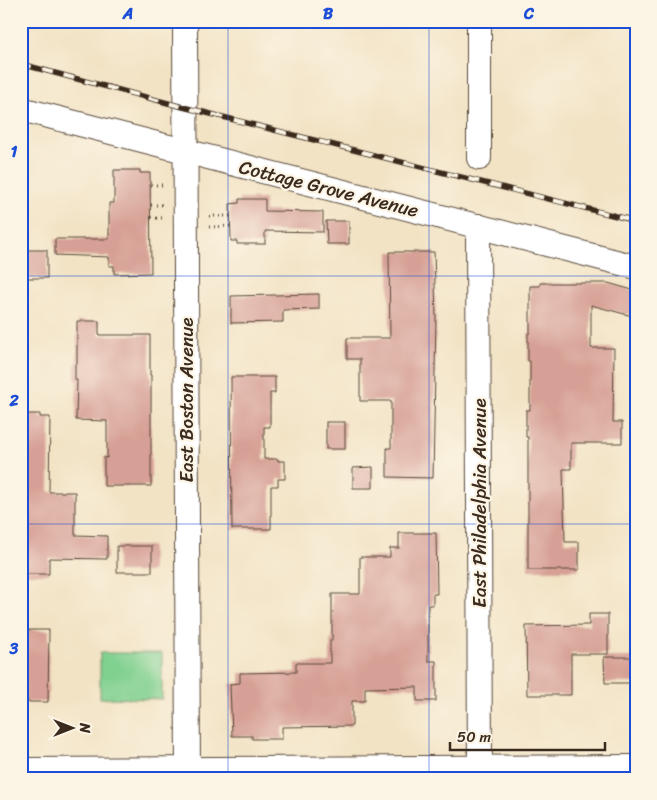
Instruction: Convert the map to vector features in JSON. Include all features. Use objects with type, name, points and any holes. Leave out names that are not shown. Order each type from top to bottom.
[{"type":"street","name":"East Boston Avenue","points":[[185,21],[188,774]]},
{"type":"street","points":[[479,21],[479,158]]},
{"type":"street","name":"Cottage Grove Avenue","points":[[21,109],[636,267]]},
{"type":"street","name":"East Philadelphia Avenue","points":[[478,226],[480,773]]},
{"type":"street","points":[[21,770],[188,774],[480,773],[636,767]]},
{"type":"path","points":[[151,185],[170,185]]},
{"type":"path","points":[[151,205],[170,205]]},
{"type":"path","points":[[209,216],[231,216]]},
{"type":"path","points":[[151,218],[170,218]]},
{"type":"path","points":[[209,227],[231,226]]},
{"type":"green space","points":[[100,653],[162,653],[162,699],[100,698]]},
{"type":"building","points":[[114,170],[140,170],[140,173],[150,173],[151,273],[114,274],[114,266],[109,266],[109,257],[55,255],[55,239],[109,239],[109,203],[114,203]]},
{"type":"building","points":[[239,199],[265,199],[265,211],[323,212],[323,232],[265,231],[265,244],[237,244],[237,241],[231,241],[230,204],[239,203]]},
{"type":"building","points":[[326,221],[349,221],[349,244],[327,244]]},
{"type":"building","points":[[21,250],[47,250],[47,278],[21,278]]},
{"type":"building","points":[[389,252],[434,252],[436,317],[433,478],[387,477],[387,448],[391,448],[391,401],[360,401],[360,359],[347,359],[347,338],[390,338]]},
{"type":"building","points":[[540,283],[608,283],[636,291],[636,303],[632,316],[591,305],[591,348],[614,348],[613,422],[622,422],[622,443],[571,443],[571,469],[563,469],[565,542],[579,542],[579,570],[528,570],[528,437],[526,437],[526,410],[530,410],[530,361],[528,361],[528,333],[530,333],[530,286],[540,286]]},
{"type":"building","points":[[319,294],[319,309],[283,310],[283,322],[231,323],[231,296]]},
{"type":"building","points":[[77,321],[99,321],[99,335],[150,335],[151,486],[104,486],[104,457],[107,458],[107,421],[76,420],[77,380],[75,380],[75,364],[77,364]]},
{"type":"building","points":[[231,377],[275,377],[275,393],[270,393],[270,427],[264,427],[264,459],[285,461],[285,479],[278,479],[278,486],[271,486],[271,529],[232,529]]},
{"type":"building","points":[[21,414],[40,414],[40,417],[50,417],[49,492],[75,492],[75,535],[107,536],[107,559],[49,558],[49,574],[21,574]]},
{"type":"building","points":[[326,422],[345,422],[345,449],[326,449]]},
{"type":"building","points":[[373,467],[373,488],[353,488],[353,468]]},
{"type":"building","points":[[399,533],[436,533],[437,594],[433,594],[433,605],[428,605],[428,661],[436,661],[436,701],[417,701],[417,687],[365,688],[365,701],[352,701],[352,726],[282,727],[282,739],[252,739],[252,736],[232,736],[230,684],[240,683],[240,673],[296,672],[296,663],[330,663],[332,594],[360,594],[360,557],[390,557],[390,548],[399,548]]},
{"type":"building","points":[[117,546],[152,546],[152,572],[117,572]]},
{"type":"building","points":[[589,614],[608,614],[608,654],[571,654],[571,695],[527,695],[526,626],[589,625]]},
{"type":"building","points":[[21,630],[49,630],[48,702],[21,702]]},
{"type":"building","points":[[604,657],[635,657],[635,683],[605,683]]},
{"type":"railway","points":[[21,64],[183,107],[636,221]]}]
